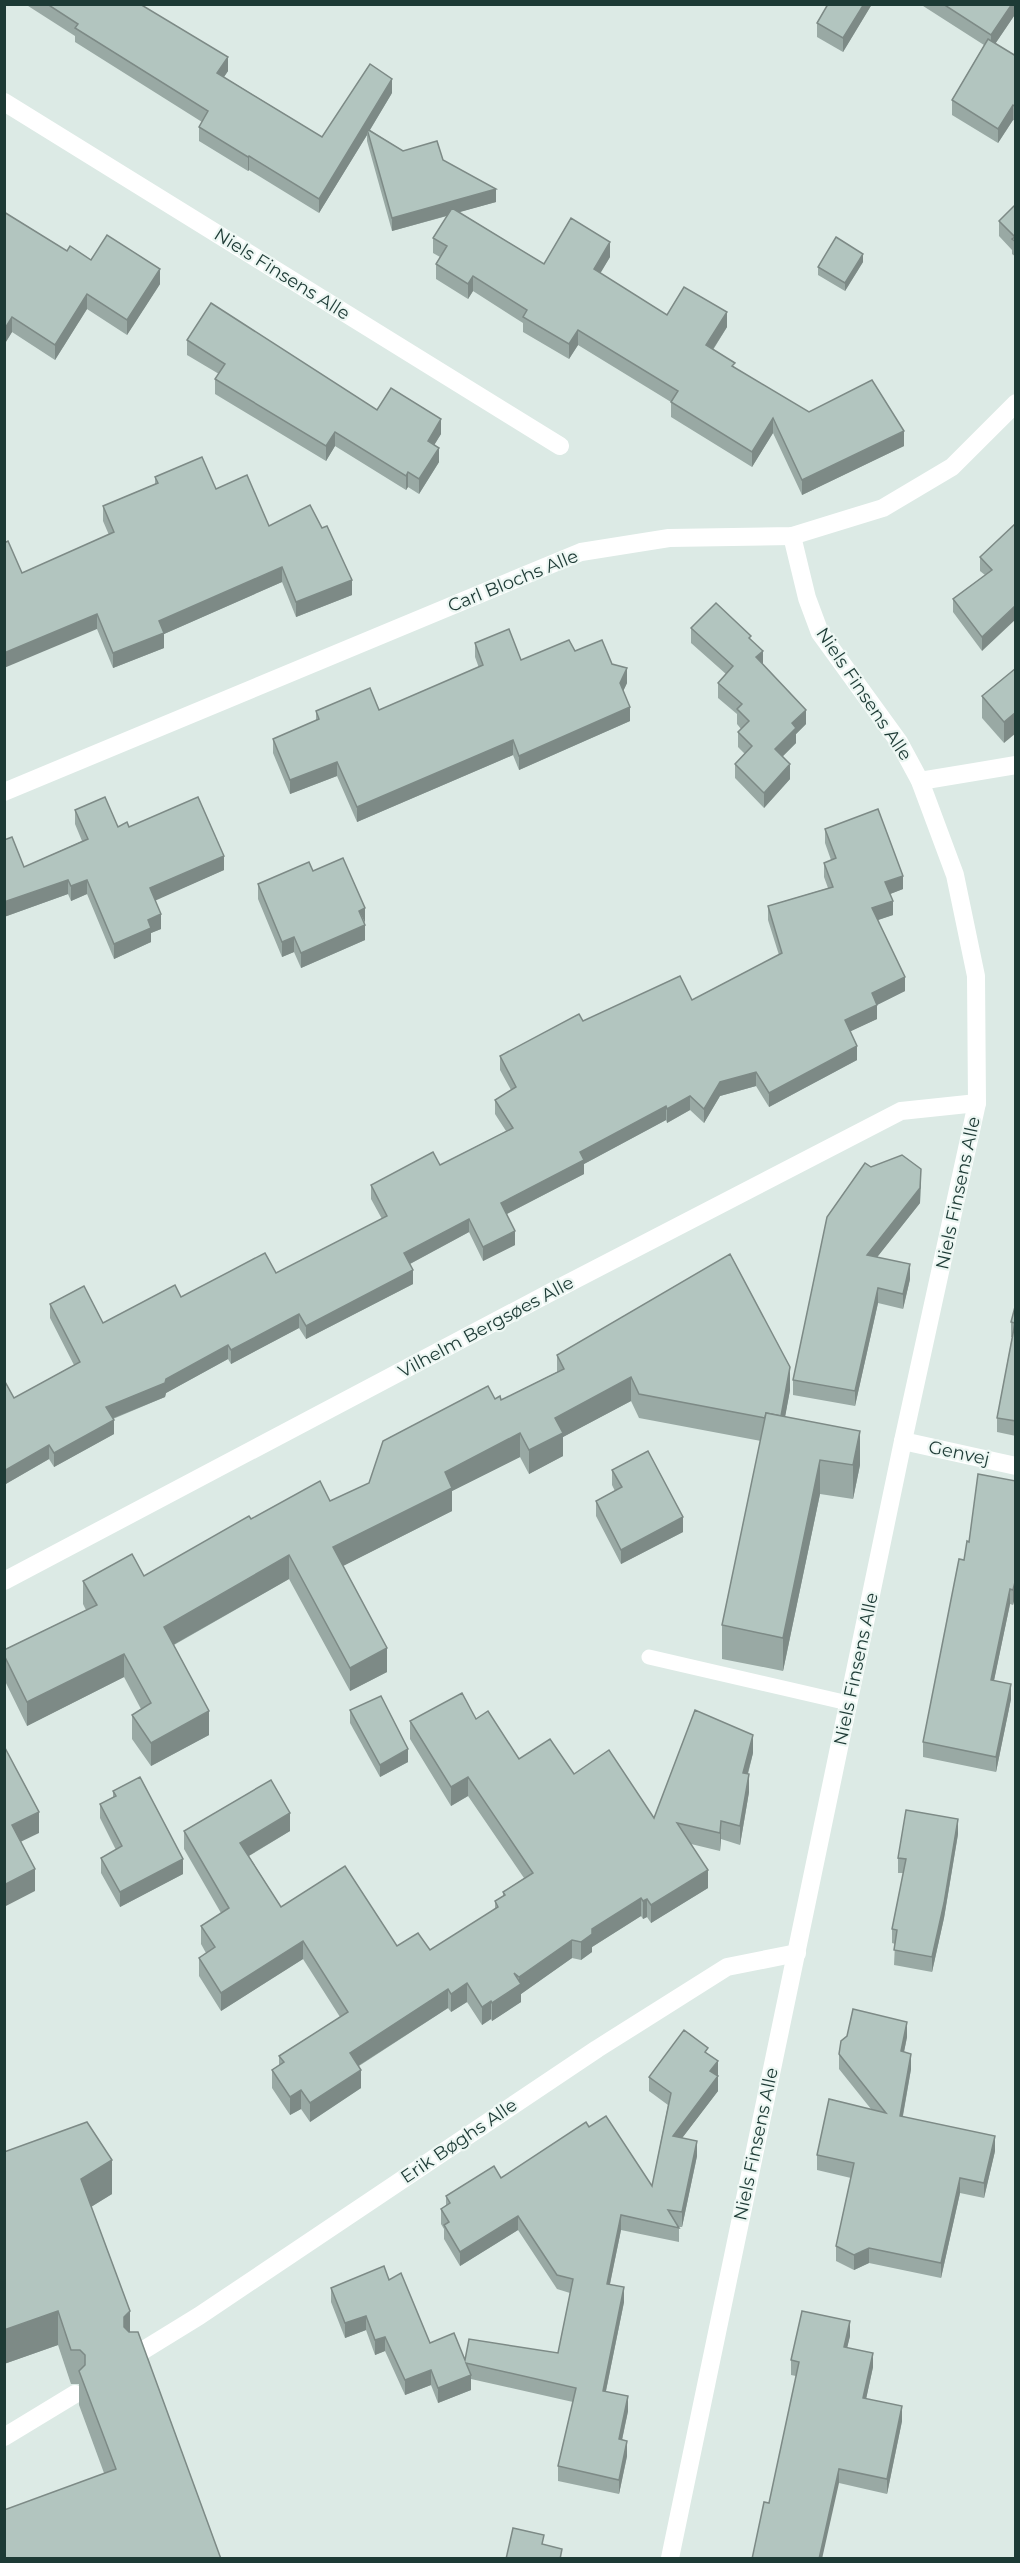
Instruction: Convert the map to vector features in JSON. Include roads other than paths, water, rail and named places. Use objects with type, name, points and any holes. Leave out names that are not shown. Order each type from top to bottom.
[{"type":"street","name":"Niels Finsens Alle","points":[[4,102],[560,447]]},
{"type":"street","name":"Carl Blochs Alle","points":[[4,792],[581,552],[669,538],[792,536],[883,508],[952,467],[1016,403]]},
{"type":"street","name":"Niels Finsens Alle","points":[[670,2559],[903,1441],[977,1103],[976,976],[955,875],[920,781],[899,742],[820,633],[807,598],[792,536]]},
{"type":"street","name":"Niels Finsens Alle","points":[[920,781],[1016,765]]},
{"type":"street","name":"Vilhelm Bergsøes Alle","points":[[4,1581],[555,1290],[901,1111],[977,1103]]},
{"type":"street","name":"Genvej","points":[[903,1441],[1016,1466]]},
{"type":"street","name":"Erik Bøghs Alle","points":[[134,2356],[199,2316],[597,2049],[727,1968],[797,1953]]},
{"type":"street","points":[[4,2437],[75,2394]]},
{"type":"lane","points":[[649,1657],[848,1703]]}]
